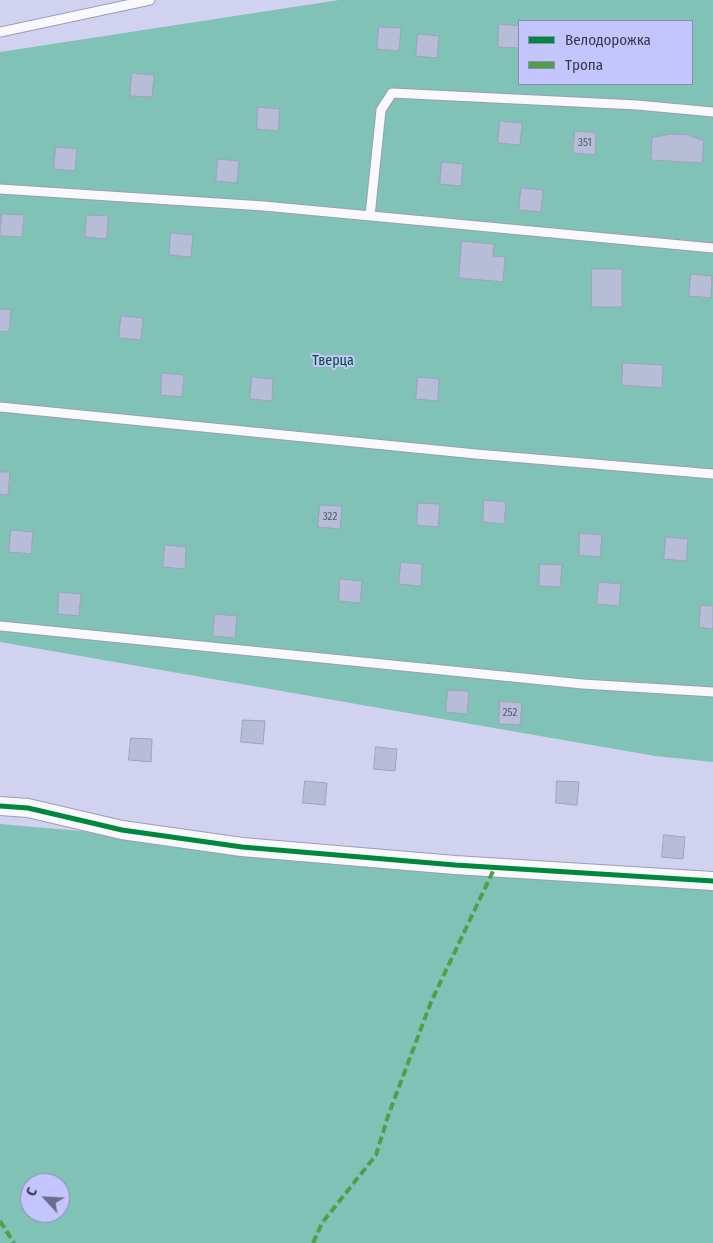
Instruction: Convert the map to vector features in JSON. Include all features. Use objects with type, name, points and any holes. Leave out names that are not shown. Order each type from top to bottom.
[{"type":"street","points":[[0,806],[28,808],[122,830],[242,847],[455,864],[713,881]]},
{"type":"lane","points":[[0,32],[150,0]]},
{"type":"lane","points":[[370,216],[382,110],[392,93],[638,105],[713,112]]},
{"type":"lane","points":[[0,189],[264,206],[713,248]]},
{"type":"lane","points":[[0,407],[476,454],[713,474]]},
{"type":"lane","points":[[0,626],[573,683],[713,692]]},
{"type":"green space","name":"Тверца","points":[[339,0],[713,0],[713,762],[655,756],[0,642],[0,52]]},
{"type":"green space","points":[[0,824],[713,886],[713,1243],[0,1243]]},
{"type":"building","points":[[499,24],[518,26],[518,48],[498,47]]},
{"type":"building","points":[[379,27],[401,28],[399,51],[377,49]]},
{"type":"building","points":[[418,34],[439,36],[437,58],[416,56]]},
{"type":"building","points":[[132,73],[154,75],[152,97],[130,96]]},
{"type":"building","points":[[258,107],[280,109],[278,131],[257,129]]},
{"type":"building","points":[[500,121],[522,123],[520,145],[498,143]]},
{"type":"building","points":[[575,131],[596,133],[595,155],[573,153]]},
{"type":"building","points":[[671,134],[688,135],[704,141],[702,163],[651,160],[652,138]]},
{"type":"building","points":[[56,147],[77,149],[75,171],[54,169]]},
{"type":"building","points":[[218,159],[239,161],[237,183],[216,181]]},
{"type":"building","points":[[442,162],[463,164],[461,186],[440,184]]},
{"type":"building","points":[[521,188],[543,190],[541,212],[519,210]]},
{"type":"building","points":[[2,214],[24,215],[22,237],[0,236]]},
{"type":"building","points":[[87,215],[108,216],[107,239],[85,237]]},
{"type":"building","points":[[171,233],[193,235],[191,257],[169,255]]},
{"type":"building","points":[[462,241],[494,244],[493,256],[505,257],[503,282],[459,278]]},
{"type":"building","points":[[592,269],[622,269],[622,307],[592,307]]},
{"type":"building","points":[[691,274],[712,276],[711,298],[689,296]]},
{"type":"building","points":[[0,309],[11,310],[9,332],[0,331]]},
{"type":"building","points":[[121,316],[143,318],[141,340],[119,338]]},
{"type":"building","points":[[623,363],[663,365],[662,388],[622,385]]},
{"type":"building","points":[[162,373],[184,375],[182,397],[161,395]]},
{"type":"building","points":[[252,377],[273,379],[272,401],[250,399]]},
{"type":"building","points":[[418,377],[439,379],[438,401],[416,399]]},
{"type":"building","points":[[0,472],[10,472],[8,495],[0,494]]},
{"type":"building","points":[[484,500],[506,502],[504,524],[483,522]]},
{"type":"building","points":[[418,503],[440,504],[438,527],[417,525]]},
{"type":"building","points":[[320,505],[342,506],[340,529],[318,527]]},
{"type":"building","points":[[11,530],[33,532],[31,554],[9,552]]},
{"type":"building","points":[[580,533],[602,535],[600,557],[579,555]]},
{"type":"building","points":[[666,537],[688,539],[686,561],[664,559]]},
{"type":"building","points":[[165,545],[186,547],[185,569],[163,567]]},
{"type":"building","points":[[401,562],[422,564],[421,586],[399,584]]},
{"type":"building","points":[[540,564],[562,565],[560,587],[539,586]]},
{"type":"building","points":[[340,579],[362,581],[360,603],[339,601]]},
{"type":"building","points":[[599,582],[621,584],[619,606],[597,604]]},
{"type":"building","points":[[59,592],[81,594],[79,616],[58,614]]},
{"type":"building","points":[[701,605],[713,606],[713,629],[699,627]]},
{"type":"building","points":[[215,614],[237,616],[235,638],[213,636]]},
{"type":"building","points":[[448,690],[469,691],[467,714],[446,712]]},
{"type":"building","points":[[500,701],[522,703],[520,725],[499,724]]},
{"type":"building","points":[[243,720],[265,721],[263,744],[241,742]]},
{"type":"building","points":[[131,738],[152,739],[151,762],[129,760]]},
{"type":"building","points":[[376,747],[397,749],[395,771],[374,769]]},
{"type":"building","points":[[305,781],[327,783],[325,805],[303,803]]},
{"type":"building","points":[[557,781],[579,782],[577,805],[556,803]]},
{"type":"building","points":[[664,835],[685,837],[683,859],[662,857]]},
{"type":"marked path","points":[[313,1243],[322,1223],[376,1155],[388,1116],[431,1002],[495,867]]},
{"type":"marked path","points":[[0,1221],[14,1243]]},
{"type":"cycle path","points":[[0,806],[28,808],[122,830],[242,847],[455,865],[713,881]]}]
